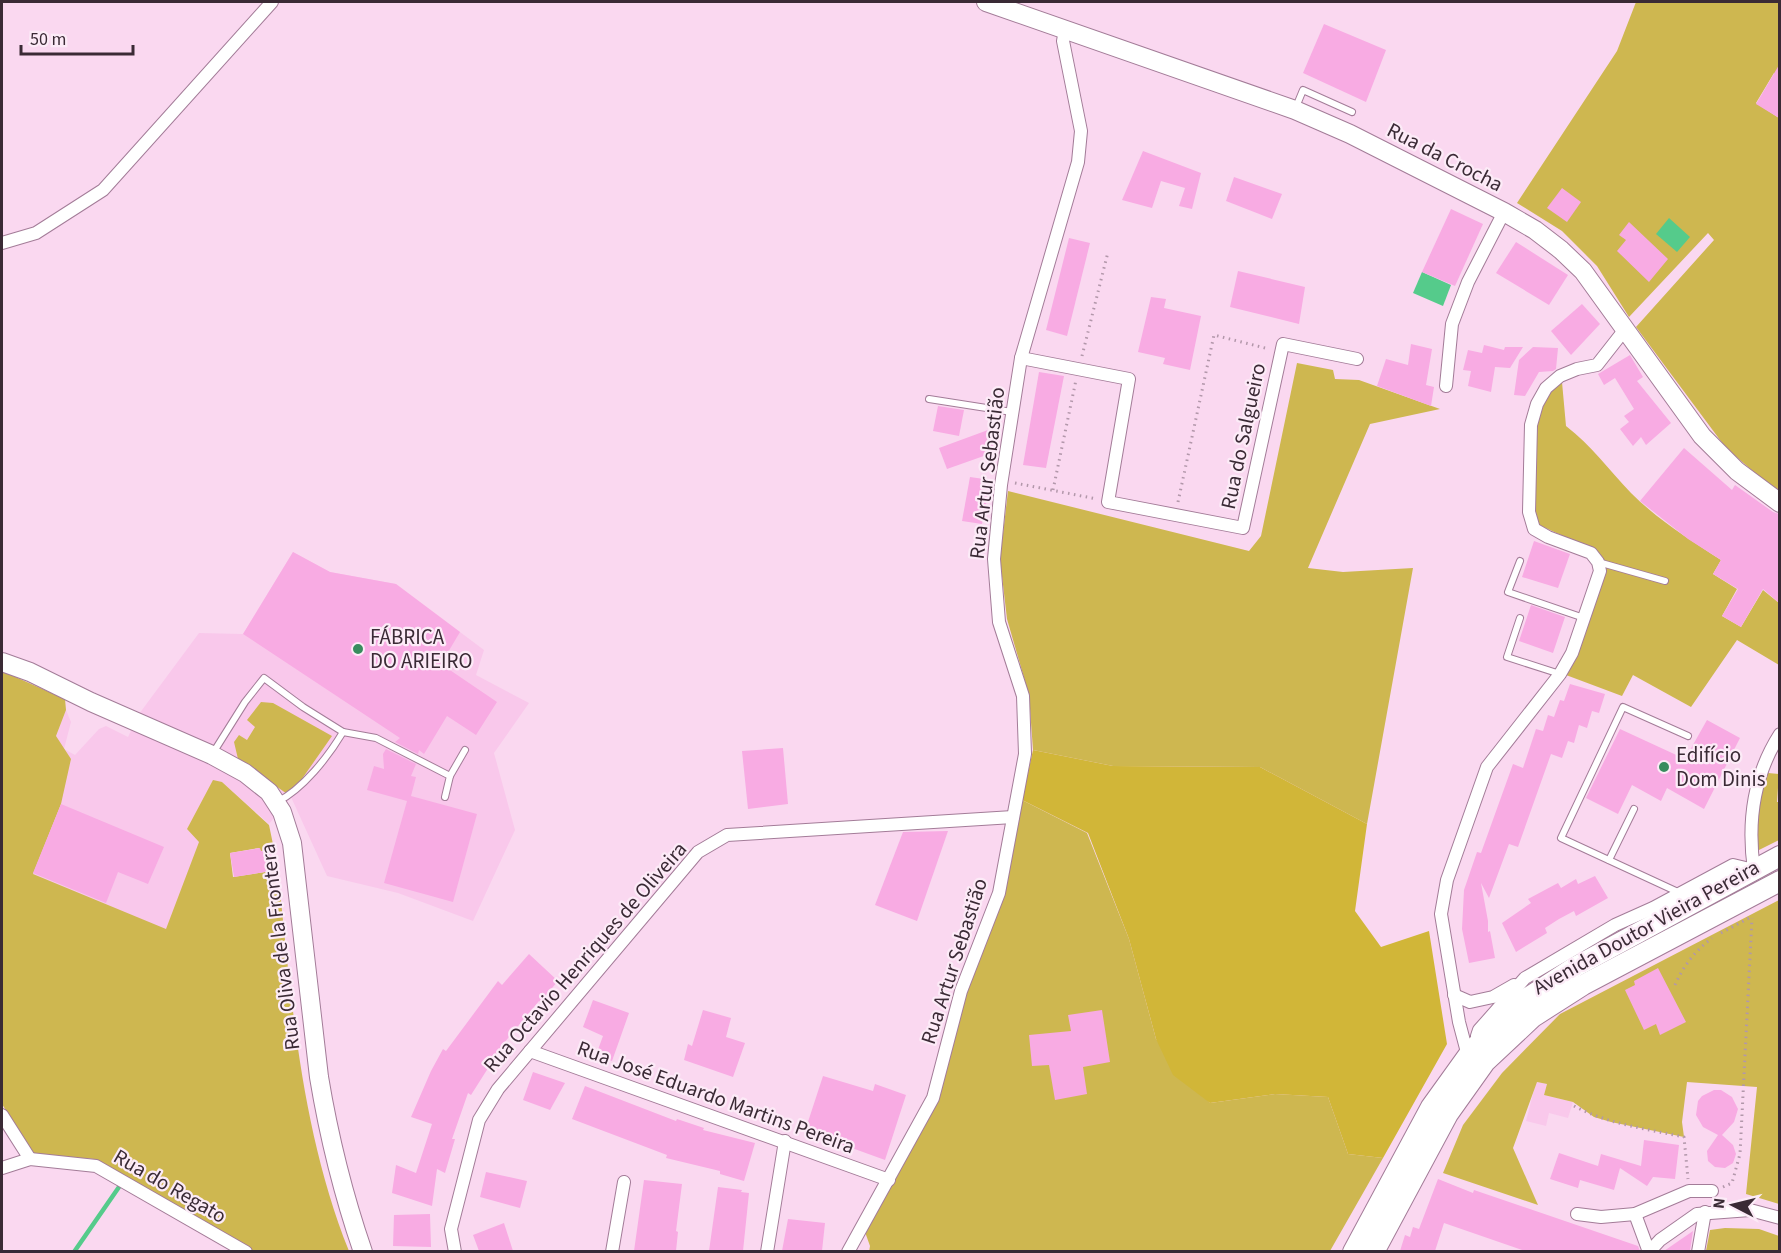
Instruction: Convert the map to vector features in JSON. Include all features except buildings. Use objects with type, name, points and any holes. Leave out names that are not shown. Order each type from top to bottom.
[{"type":"main road","name":"Avenida Doutor Vieira Pereira","points":[[1353,1251],[1431,1107],[1468,1056],[1521,1002],[1575,967],[1779,856]]},
{"type":"main road","name":"Avenida Doutor Vieira Pereira","points":[[1374,1251],[1448,1114],[1485,1062],[1533,1017],[1583,985],[1779,881]]},
{"type":"street","points":[[2,243],[36,233],[103,190],[272,2]]},
{"type":"street","name":"Rua da Crocha","points":[[986,2],[1295,110],[1350,134],[1535,230],[1583,271],[1702,436],[1737,471],[1779,503]]},
{"type":"street","name":"Rua Artur Sebastião","points":[[848,1251],[933,1098],[961,991],[999,894],[1025,754],[1023,696],[999,622],[994,560],[1002,480],[1021,358],[1078,162],[1081,130],[1063,41],[1065,30]]},
{"type":"street","points":[[1446,386],[1452,324],[1468,282],[1504,212]]},
{"type":"street","points":[[1468,1056],[1454,995],[1440,914],[1447,880],[1487,767],[1560,674],[1572,653],[1600,571],[1598,562],[1591,553],[1548,537],[1534,529],[1529,512],[1531,425],[1537,404],[1546,388],[1560,376],[1577,369],[1597,365],[1626,328]]},
{"type":"street","name":"Rua do Salgueiro","points":[[1108,502],[1244,528],[1282,344],[1357,359]]},
{"type":"street","points":[[1021,358],[1129,379],[1108,502]]},
{"type":"street","name":"Rua Oliva de la Frontera","points":[[2,662],[30,672],[212,755],[259,782],[277,802],[287,825],[294,858],[324,1110],[340,1180],[363,1251]]},
{"type":"street","points":[[1754,870],[1750,839],[1756,782],[1779,734]]},
{"type":"street","name":"Rua Octavio Henriques de Oliveira","points":[[454,1251],[451,1229],[479,1120],[498,1089],[698,852],[728,835],[1013,817]]},
{"type":"street","name":"Avenida Doutor Vieira Pereira","points":[[1468,1056],[1479,1030],[1525,978],[1616,926],[1732,865],[1754,870]]},
{"type":"street","points":[[1454,995],[1470,1002],[1493,997],[1525,978]]},
{"type":"street","name":"Rua José Eduardo Martins Pereira","points":[[530,1051],[889,1180]]},
{"type":"street","points":[[2,1115],[30,1159]]},
{"type":"street","points":[[767,1251],[785,1141]]},
{"type":"street","name":"Rua do Regato","points":[[2,1168],[30,1159],[96,1166],[246,1251]]},
{"type":"street","points":[[612,1251],[624,1182]]},
{"type":"street","points":[[1577,1214],[1601,1217],[1635,1214],[1689,1191],[1712,1191]]},
{"type":"street","points":[[1635,1214],[1648,1251],[1675,1228],[1697,1214],[1750,1210],[1779,1218]]},
{"type":"street","points":[[1698,1251],[1705,1212]]},
{"type":"lane","points":[[1295,110],[1303,90],[1352,112]]},
{"type":"lane","points":[[929,399],[1012,412]]},
{"type":"lane","points":[[1520,561],[1508,592],[1584,618]]},
{"type":"lane","points":[[1598,562],[1665,581]]},
{"type":"lane","points":[[1520,618],[1507,657],[1560,674]]},
{"type":"lane","points":[[212,755],[245,702],[264,678],[303,707],[344,732],[376,738],[450,776]]},
{"type":"lane","points":[[1680,893],[1561,838],[1623,707],[1688,736]]},
{"type":"lane","points":[[277,802],[290,796],[332,752],[344,732]]},
{"type":"lane","points":[[445,797],[450,776],[465,750]]},
{"type":"lane","points":[[1609,860],[1634,809]]},
{"type":"path","points":[[1053,490],[1078,370],[1108,252]]},
{"type":"path","points":[[1178,504],[1214,335],[1281,352]]},
{"type":"path","points":[[1002,480],[1108,502]]},
{"type":"path","points":[[1712,1191],[1732,1183],[1740,1154],[1752,918],[1750,898]]},
{"type":"path","points":[[1675,985],[1692,956],[1711,938],[1752,918]]},
{"type":"path","points":[[1574,1106],[1594,1117],[1611,1122],[1684,1137],[1689,1191]]},
{"type":"shaded area","points":[[1636,2],[1779,2],[1779,78],[1774,73],[1756,103],[1779,118],[1779,491],[1726,448],[1636,327],[1714,240],[1708,233],[1629,317],[1597,266],[1562,231],[1517,203],[1617,51]]},
{"type":"shaded area","points":[[1669,218],[1690,237],[1677,252],[1656,234]]},
{"type":"shaded area","points":[[1422,272],[1451,285],[1443,306],[1413,293]]},
{"type":"shaded area","points":[[1297,363],[1333,370],[1335,379],[1359,380],[1440,409],[1370,424],[1308,568],[1343,572],[1413,568],[1367,824],[1260,767],[1113,766],[1033,750],[1029,695],[1007,619],[1000,559],[1008,491],[1249,551],[1261,536]]},
{"type":"shaded area","points":[[1562,382],[1566,426],[1592,449],[1641,503],[1674,529],[1721,560],[1713,574],[1737,589],[1722,616],[1741,627],[1763,590],[1779,603],[1779,665],[1737,640],[1691,707],[1633,675],[1622,696],[1566,675],[1604,572],[1589,548],[1537,524],[1533,510],[1534,424],[1549,391]]},
{"type":"shaded area","points":[[293,552],[330,572],[396,584],[484,650],[476,675],[529,703],[494,753],[515,830],[473,921],[398,893],[327,876],[291,797],[269,824],[222,782],[154,988],[8,928],[56,736],[66,710],[71,722],[64,749],[75,755],[99,729],[106,726],[128,737],[139,714],[199,633],[243,634]]},
{"type":"shaded area","points":[[2,671],[65,699],[66,710],[56,736],[71,759],[61,804],[33,874],[166,929],[199,842],[187,829],[213,780],[222,782],[269,825],[274,849],[261,852],[259,848],[230,853],[233,877],[278,870],[300,1064],[319,1159],[349,1251],[252,1251],[94,1159],[33,1154],[2,1104]]},
{"type":"shaded area","points":[[261,702],[273,703],[332,736],[290,796],[238,759],[234,742],[239,735],[247,740],[255,727],[247,720]]},
{"type":"shaded area","points":[[1033,750],[1113,766],[1260,767],[1367,824],[1355,911],[1381,947],[1429,931],[1447,1044],[1383,1158],[1348,1154],[1328,1097],[1275,1094],[1210,1103],[1173,1075],[1156,1039],[1129,939],[1088,833],[1022,800]]},
{"type":"shaded area","points":[[1768,773],[1779,774],[1777,802],[1779,802],[1779,840],[1757,851],[1759,802]]},
{"type":"shaded area","points":[[1022,800],[1087,833],[1129,939],[1156,1039],[1210,1103],[1275,1094],[1328,1097],[1348,1154],[1383,1158],[1330,1251],[869,1252],[870,1246],[865,1232],[939,1099],[966,994],[1004,896]]},
{"type":"shaded area","points":[[1779,900],[1779,1204],[1746,1194],[1757,1087],[1687,1082],[1682,1122],[1684,1137],[1594,1117],[1573,1102],[1544,1095],[1547,1084],[1537,1082],[1513,1148],[1538,1205],[1443,1173],[1463,1125],[1502,1073],[1560,1014]]},
{"type":"shaded area","points":[[1536,1082],[1547,1084],[1544,1095],[1573,1102],[1568,1118],[1549,1113],[1546,1126],[1526,1121]]},
{"type":"shaded area","points":[[1759,1229],[1779,1236],[1779,1251],[1706,1251],[1710,1230]]},
{"type":"waterway","points":[[74,1252],[119,1187]]},
{"type":"place","name":"FÁBRICA DO ARIEIRO","points":[[358,649]]},
{"type":"place","name":"Edifício Dom Dinis","points":[[1664,767]]}]
